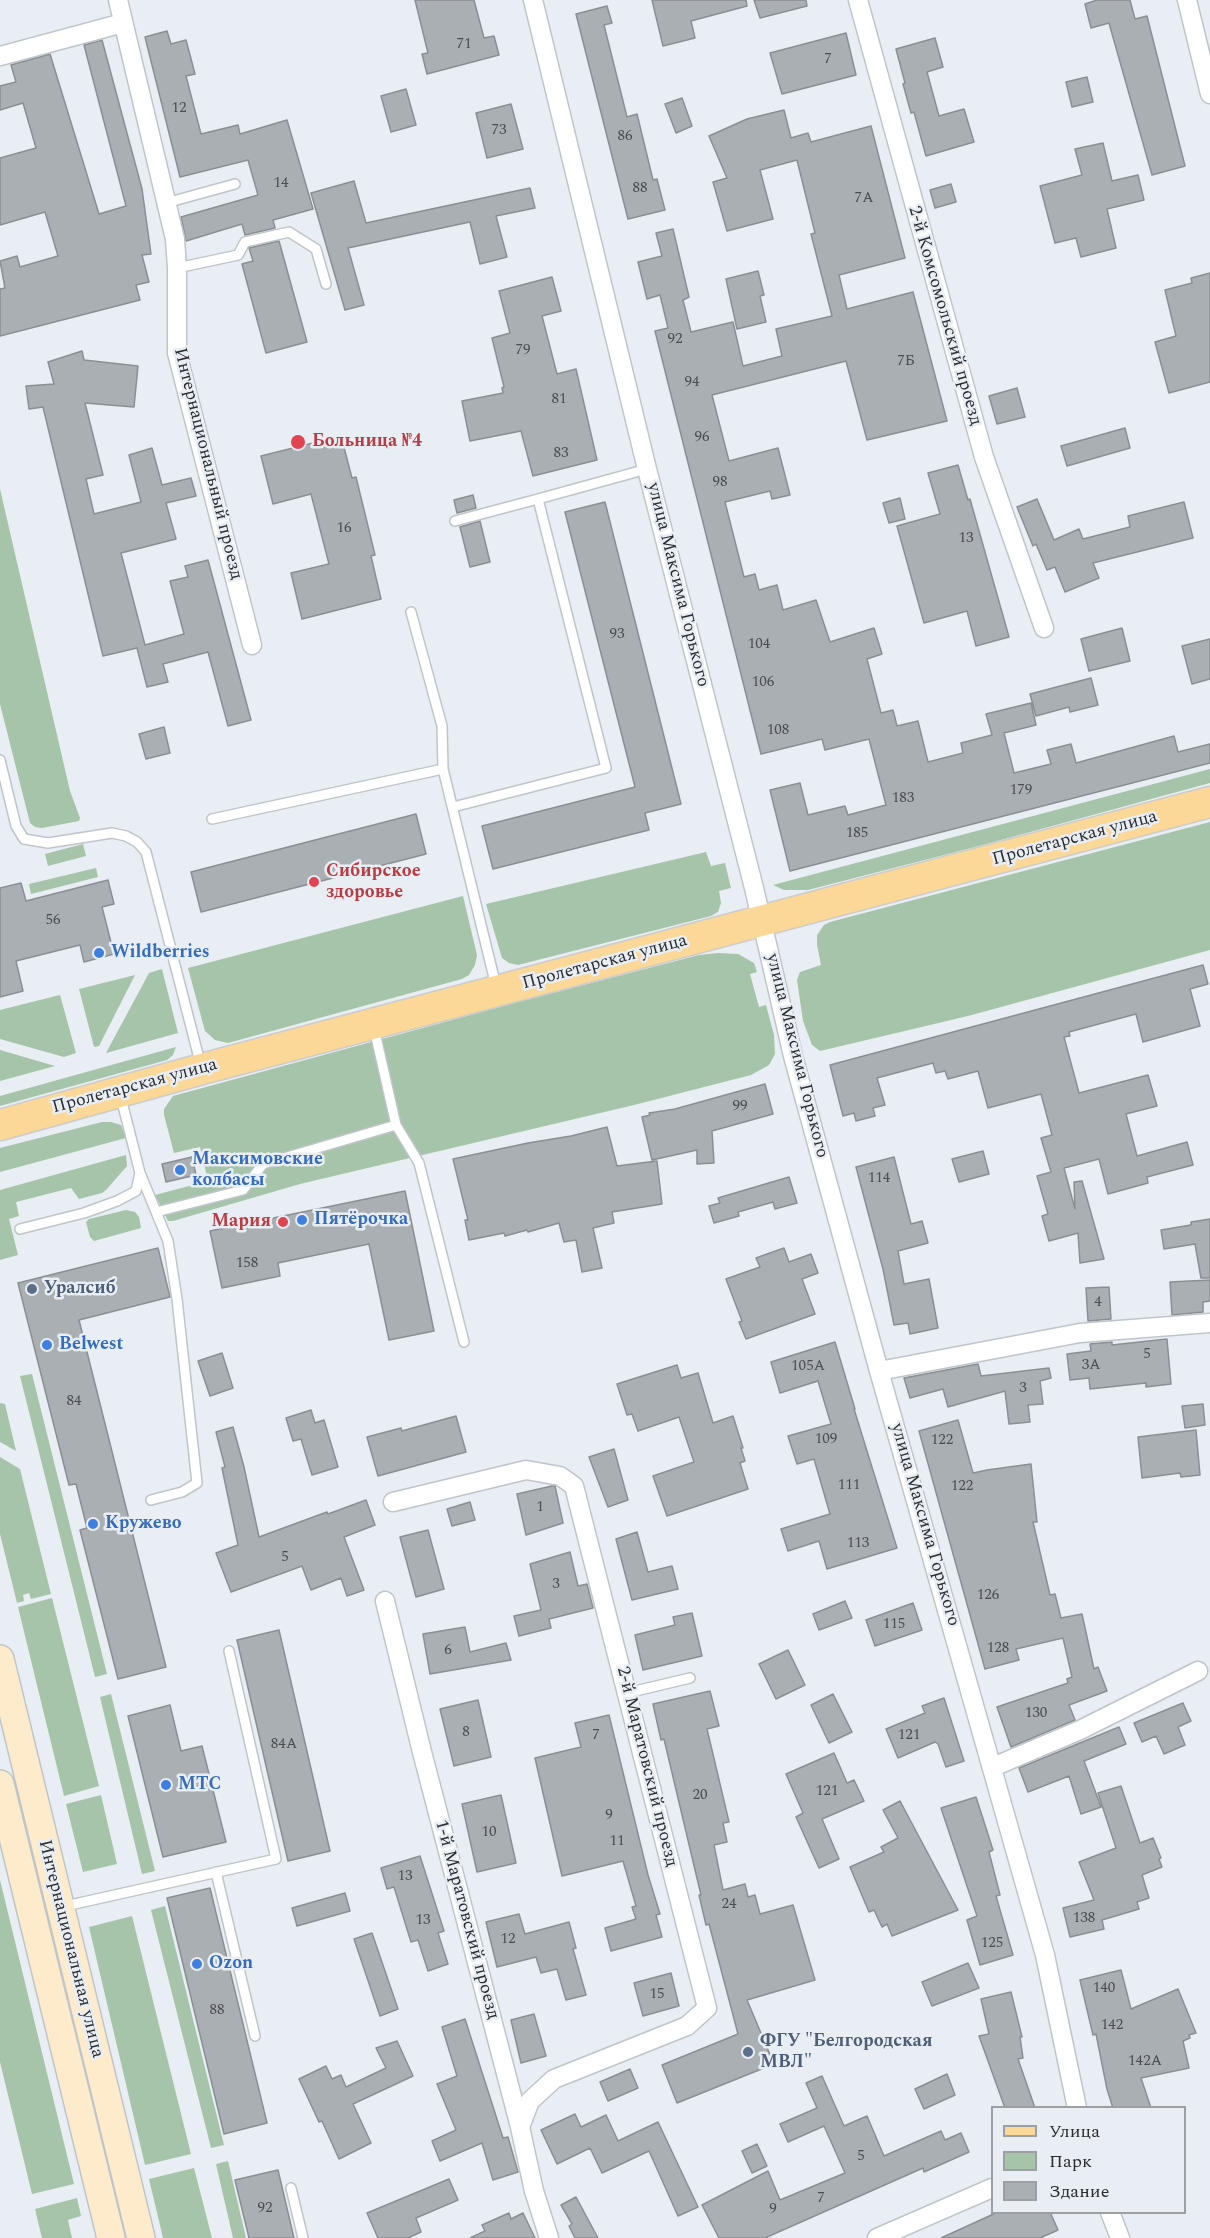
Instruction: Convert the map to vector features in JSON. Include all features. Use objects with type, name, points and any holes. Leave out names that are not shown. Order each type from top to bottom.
[{"type":"main road","name":"Пролетарская улица","points":[[0,1125],[119,1091],[1210,802]]},
{"type":"main road","name":"Интернациональная улица","points":[[0,1659],[141,2238]]},
{"type":"main road","name":"Интернациональная улица","points":[[0,1784],[111,2238]]},
{"type":"street","name":"Интернациональный проезд","points":[[118,0],[175,239],[177,353],[252,645]]},
{"type":"street","name":"улица Максима Горького","points":[[533,0],[647,469],[794,1056],[879,1371],[1045,1955],[1077,2106]]},
{"type":"street","name":"2-й Комсомольский проезд","points":[[858,0],[984,457],[1044,628]]},
{"type":"street","points":[[1187,0],[1210,94]]},
{"type":"street","points":[[0,56],[123,23]]},
{"type":"street","points":[[879,1371],[1080,1333],[1210,1323]]},
{"type":"street","name":"2-й Маратовский проезд","points":[[393,1503],[526,1470],[560,1476],[574,1486],[707,2008],[687,2026],[554,2079],[530,2101],[520,2127]]},
{"type":"street","name":"1-й Маратовский проезд","points":[[385,1601],[520,2127],[534,2191],[549,2238]]},
{"type":"street","points":[[993,1767],[1080,1730],[1198,1671]]},
{"type":"street","points":[[877,2238],[991,2189]]},
{"type":"street","points":[[1111,2214],[1120,2238]]},
{"type":"lane","points":[[166,203],[235,184]]},
{"type":"lane","points":[[177,268],[238,255],[245,242],[289,232],[316,249],[327,284]]},
{"type":"lane","points":[[454,521],[647,469]]},
{"type":"lane","points":[[453,807],[606,768],[538,499]]},
{"type":"lane","points":[[411,612],[442,726],[444,769],[497,991]]},
{"type":"lane","points":[[0,760],[16,825],[24,839],[48,843],[112,833],[126,836],[137,842],[146,852],[202,1069]]},
{"type":"lane","points":[[212,819],[444,769]]},
{"type":"lane","points":[[373,1024],[396,1125],[419,1163],[464,1342]]},
{"type":"lane","points":[[119,1091],[140,1173],[168,1241],[177,1299],[197,1483],[182,1492],[151,1500]]},
{"type":"lane","points":[[156,1212],[243,1190],[263,1164],[396,1125]]},
{"type":"lane","points":[[20,1229],[84,1213],[117,1201],[136,1191],[140,1173]]},
{"type":"lane","points":[[59,1907],[276,1859],[229,1651]]},
{"type":"lane","points":[[627,1692],[690,1678]]},
{"type":"lane","points":[[216,1872],[255,2036]]},
{"type":"lane","points":[[291,2188],[303,2238]]},
{"type":"green space","points":[[0,489],[70,791],[80,818],[79,821],[42,828],[30,823],[0,704]]},
{"type":"green space","points":[[1210,769],[1210,783],[979,846],[808,890],[784,890],[773,885]]},
{"type":"green space","points":[[1210,822],[1210,950],[968,1016],[820,1051],[812,1045],[803,1021],[797,980],[800,972],[821,965],[817,935],[824,925]]},
{"type":"green space","points":[[83,844],[86,856],[48,866],[45,854]]},
{"type":"green space","points":[[706,852],[711,866],[725,863],[731,888],[719,891],[721,903],[718,912],[711,916],[518,965],[502,958],[486,904]]},
{"type":"green space","points":[[96,868],[98,877],[31,894],[29,884]]},
{"type":"green space","points":[[463,896],[477,955],[475,965],[469,975],[462,979],[228,1043],[215,1040],[205,1031],[188,968]]},
{"type":"green space","points":[[738,954],[754,963],[757,972],[750,974],[759,1007],[766,1005],[774,1035],[775,1054],[769,1065],[751,1075],[300,1184],[173,1221],[168,1221],[155,1195],[208,1181],[200,1147],[174,1153],[164,1115],[164,1109],[173,1096],[518,1002],[699,955]]},
{"type":"green space","points":[[162,969],[178,1033],[106,1053],[149,973]]},
{"type":"green space","points":[[135,975],[99,1046],[94,1047],[79,989]]},
{"type":"green space","points":[[60,995],[76,1053],[64,1057],[0,1039],[0,1010]]},
{"type":"green space","points":[[176,1047],[173,1055],[167,1060],[0,1106],[0,1096]]},
{"type":"green space","points":[[0,1050],[55,1066],[0,1081]]},
{"type":"green space","points":[[102,1122],[121,1125],[126,1138],[0,1172],[0,1148]]},
{"type":"green space","points":[[126,1155],[127,1166],[102,1193],[79,1199],[71,1188],[16,1202],[19,1216],[9,1219],[18,1255],[0,1260],[0,1190]]},
{"type":"green space","points":[[126,1210],[135,1212],[139,1217],[141,1228],[94,1241],[90,1237],[86,1222],[89,1219]]},
{"type":"green space","points":[[32,1374],[107,1674],[95,1677],[20,1376]]},
{"type":"green space","points":[[0,1403],[5,1404],[16,1451],[0,1442]]},
{"type":"green space","points":[[0,1457],[20,1469],[51,1594],[31,1599],[29,1593],[23,1595],[24,1601],[17,1603],[0,1534]]},
{"type":"green space","points":[[52,1598],[99,1786],[64,1796],[18,1607]]},
{"type":"green space","points":[[111,1694],[155,1871],[142,1874],[100,1697]]},
{"type":"green space","points":[[101,1795],[117,1864],[83,1872],[66,1804]]},
{"type":"green space","points":[[0,1880],[74,2184],[32,2194],[0,2062]]},
{"type":"green space","points":[[165,1906],[224,2145],[211,2148],[151,1910]]},
{"type":"green space","points":[[132,1916],[191,2154],[145,2165],[89,1927]]},
{"type":"green space","points":[[228,2161],[246,2238],[233,2238],[216,2164]]},
{"type":"green space","points":[[194,2168],[212,2238],[163,2238],[149,2179]]},
{"type":"green space","points":[[77,2198],[81,2216],[68,2220],[72,2238],[42,2238],[35,2209]]},
{"type":"building","points":[[415,0],[474,0],[484,38],[494,36],[499,55],[427,74],[422,54],[428,53]]},
{"type":"building","points":[[652,0],[746,0],[747,6],[691,21],[695,38],[663,46]]},
{"type":"building","points":[[754,0],[806,0],[807,6],[760,18]]},
{"type":"building","points":[[1097,0],[1130,0],[1135,19],[1147,16],[1185,166],[1152,175],[1109,23],[1091,28],[1085,4]]},
{"type":"building","points":[[607,6],[612,23],[604,25],[627,117],[637,114],[653,180],[657,179],[665,210],[628,219],[576,14]]},
{"type":"building","points":[[167,31],[171,44],[186,40],[195,74],[186,76],[201,134],[238,125],[240,134],[287,120],[313,209],[273,220],[275,228],[245,235],[242,224],[186,241],[181,217],[258,195],[248,160],[180,177],[145,37]]},
{"type":"building","points":[[846,33],[856,75],[782,94],[770,53]]},
{"type":"building","points":[[935,38],[943,67],[927,72],[939,116],[964,109],[974,142],[926,156],[914,112],[911,113],[896,49]]},
{"type":"building","points":[[102,40],[142,189],[151,254],[142,255],[149,282],[136,285],[140,300],[0,336],[0,289],[5,288],[0,261],[17,256],[20,267],[58,256],[45,212],[0,225],[0,158],[36,148],[23,103],[0,110],[0,86],[16,82],[11,65],[50,54],[99,214],[126,206],[84,45]]},
{"type":"building","points":[[1087,77],[1093,102],[1072,107],[1066,82]]},
{"type":"building","points":[[406,89],[416,125],[391,132],[381,96]]},
{"type":"building","points":[[682,98],[692,126],[676,133],[665,104]]},
{"type":"building","points":[[511,104],[523,149],[487,158],[476,113]]},
{"type":"building","points":[[784,110],[791,138],[808,133],[811,142],[871,126],[905,258],[839,275],[847,309],[913,292],[947,421],[867,440],[846,361],[712,395],[729,461],[778,448],[790,495],[772,499],[770,491],[725,502],[744,577],[755,574],[759,590],[777,585],[783,610],[816,600],[830,642],[874,628],[882,654],[867,659],[881,713],[893,710],[897,726],[918,721],[928,762],[963,753],[961,743],[992,735],[986,714],[1031,703],[1036,725],[1004,733],[1014,773],[1051,764],[1047,750],[1071,744],[1076,763],[1174,736],[1178,752],[1210,744],[1210,763],[790,871],[770,790],[800,783],[808,815],[845,806],[848,815],[886,805],[869,739],[825,750],[822,739],[761,754],[655,331],[668,328],[660,295],[647,299],[638,262],[662,256],[656,233],[673,229],[689,297],[683,300],[691,332],[733,322],[743,366],[782,356],[776,329],[832,316],[811,234],[815,233],[797,160],[760,170],[773,219],[727,231],[713,182],[727,178],[709,136],[747,119]]},
{"type":"building","points":[[1103,143],[1112,181],[1138,175],[1144,200],[1107,209],[1116,248],[1081,257],[1076,238],[1055,243],[1040,186],[1082,175],[1075,149]]},
{"type":"building","points":[[354,181],[366,223],[530,188],[535,208],[496,216],[507,257],[480,264],[470,222],[348,248],[364,305],[345,310],[311,193]]},
{"type":"building","points":[[951,184],[956,202],[935,208],[930,190]]},
{"type":"building","points":[[279,241],[307,342],[266,353],[242,264],[253,261],[249,248]]},
{"type":"building","points":[[758,271],[764,295],[760,296],[766,322],[737,329],[726,279]]},
{"type":"building","points":[[1210,273],[1210,382],[1169,393],[1155,342],[1176,336],[1165,290],[1192,283],[1191,278]]},
{"type":"building","points":[[552,277],[561,311],[542,316],[557,374],[576,369],[597,460],[533,476],[521,431],[470,441],[462,401],[503,393],[502,388],[504,387],[492,338],[510,333],[499,291]]},
{"type":"building","points":[[82,351],[84,360],[138,366],[134,407],[85,403],[103,475],[86,479],[94,514],[141,502],[129,455],[152,448],[162,485],[191,478],[196,496],[166,503],[176,539],[121,553],[145,645],[184,634],[170,581],[188,577],[185,566],[208,560],[251,720],[228,726],[208,652],[163,664],[168,682],[147,687],[137,648],[103,656],[43,407],[29,409],[26,386],[54,384],[48,362]]},
{"type":"building","points":[[1017,388],[1025,417],[997,424],[989,396]]},
{"type":"building","points":[[1125,428],[1130,448],[1067,466],[1061,446]]},
{"type":"building","points":[[341,436],[352,478],[356,477],[375,555],[371,556],[381,599],[302,619],[291,573],[329,564],[311,494],[273,504],[261,456]]},
{"type":"building","points":[[958,465],[968,500],[970,499],[1009,637],[976,646],[967,611],[924,623],[897,526],[940,514],[928,473]]},
{"type":"building","points":[[473,495],[476,508],[457,513],[454,500]]},
{"type":"building","points":[[900,498],[905,519],[889,523],[883,503]]},
{"type":"building","points":[[1037,499],[1054,540],[1079,529],[1083,539],[1130,527],[1128,516],[1184,502],[1193,538],[1093,563],[1099,578],[1065,592],[1055,567],[1047,570],[1036,544],[1033,546],[1017,507]]},
{"type":"building","points":[[605,502],[681,804],[645,813],[649,830],[493,869],[482,826],[635,787],[565,512]]},
{"type":"building","points":[[480,521],[490,562],[470,567],[460,527]]},
{"type":"building","points":[[1122,628],[1130,661],[1089,671],[1081,639]]},
{"type":"building","points":[[1210,639],[1210,679],[1192,684],[1182,646]]},
{"type":"building","points":[[1091,678],[1098,705],[1070,712],[1069,707],[1036,716],[1030,694]]},
{"type":"building","points":[[164,727],[170,753],[146,759],[139,734]]},
{"type":"building","points":[[416,814],[426,854],[201,912],[191,872]]},
{"type":"building","points":[[108,880],[114,904],[102,907],[114,954],[84,962],[80,945],[16,961],[23,991],[0,997],[0,888],[21,883],[26,901]]},
{"type":"building","points":[[1203,965],[1208,984],[1190,989],[1200,1026],[1143,1042],[1136,1014],[1069,1032],[1070,1036],[1064,1037],[1079,1093],[1148,1075],[1157,1106],[1126,1114],[1137,1156],[1187,1142],[1193,1165],[1147,1177],[1148,1183],[1108,1194],[1099,1159],[1064,1168],[1075,1209],[1074,1182],[1082,1181],[1104,1259],[1080,1263],[1078,1233],[1049,1241],[1042,1216],[1048,1214],[1037,1176],[1051,1172],[1041,1138],[1052,1135],[1041,1094],[988,1108],[978,1071],[948,1079],[945,1071],[936,1073],[933,1063],[877,1078],[885,1105],[873,1108],[875,1116],[856,1121],[854,1113],[843,1116],[830,1065]]},
{"type":"building","points":[[765,1084],[773,1114],[712,1131],[714,1163],[697,1164],[697,1150],[652,1160],[642,1117],[650,1115],[649,1113],[675,1109]]},
{"type":"building","points":[[607,1127],[617,1166],[657,1161],[662,1204],[612,1212],[614,1223],[593,1228],[602,1268],[582,1272],[576,1240],[564,1242],[559,1223],[528,1232],[527,1230],[505,1236],[504,1233],[469,1240],[465,1220],[468,1220],[453,1159]]},
{"type":"building","points":[[983,1151],[989,1174],[959,1182],[952,1159]]},
{"type":"building","points":[[192,1157],[196,1175],[166,1182],[162,1164]]},
{"type":"building","points":[[894,1157],[911,1224],[922,1221],[928,1243],[898,1251],[904,1284],[929,1279],[938,1328],[910,1334],[908,1323],[894,1325],[883,1269],[856,1167]]},
{"type":"building","points":[[789,1177],[797,1203],[775,1209],[773,1202],[738,1212],[739,1216],[714,1223],[709,1206],[720,1203],[718,1198]]},
{"type":"building","points":[[405,1191],[434,1331],[389,1340],[369,1244],[278,1263],[280,1276],[222,1288],[210,1231]]},
{"type":"building","points":[[1210,1219],[1210,1278],[1201,1278],[1195,1244],[1164,1249],[1161,1230]]},
{"type":"building","points":[[158,1248],[170,1297],[79,1320],[166,1667],[118,1679],[80,1530],[87,1528],[76,1484],[69,1485],[18,1283]]},
{"type":"building","points":[[784,1248],[789,1262],[811,1254],[818,1273],[802,1279],[815,1314],[746,1339],[739,1322],[742,1321],[726,1279],[760,1267],[756,1258]]},
{"type":"building","points":[[1210,1280],[1210,1301],[1203,1302],[1203,1312],[1172,1315],[1170,1282]]},
{"type":"building","points":[[1109,1287],[1111,1319],[1088,1321],[1086,1288]]},
{"type":"building","points":[[1167,1339],[1171,1384],[1146,1387],[1146,1383],[1090,1389],[1089,1378],[1070,1380],[1067,1354],[1091,1351],[1090,1344],[1112,1342],[1112,1345]]},
{"type":"building","points":[[835,1342],[897,1548],[827,1569],[819,1541],[788,1551],[781,1529],[830,1514],[814,1459],[797,1464],[788,1436],[831,1424],[818,1381],[780,1393],[771,1362]]},
{"type":"building","points":[[222,1353],[233,1388],[210,1396],[198,1361]]},
{"type":"building","points":[[978,1364],[981,1376],[1049,1368],[1051,1378],[1040,1381],[1043,1404],[1028,1405],[1030,1422],[1009,1424],[1005,1391],[948,1407],[943,1389],[910,1398],[904,1378]]},
{"type":"building","points":[[677,1365],[681,1378],[698,1373],[713,1423],[733,1416],[743,1448],[741,1448],[745,1461],[740,1463],[748,1489],[667,1516],[653,1476],[694,1462],[679,1417],[638,1431],[632,1414],[627,1415],[617,1384]]},
{"type":"building","points":[[1203,1404],[1205,1425],[1185,1428],[1182,1406]]},
{"type":"building","points":[[311,1410],[315,1423],[324,1420],[338,1467],[312,1475],[301,1439],[293,1441],[286,1418]]},
{"type":"building","points":[[456,1416],[466,1452],[378,1476],[367,1437],[401,1428],[402,1431]]},
{"type":"building","points":[[958,1420],[973,1473],[1031,1464],[1037,1522],[1033,1522],[1050,1595],[1055,1594],[1061,1618],[1082,1614],[1094,1669],[1098,1667],[1107,1691],[1069,1705],[1075,1720],[1011,1747],[997,1707],[1068,1683],[1067,1679],[1072,1677],[1063,1638],[1016,1649],[1019,1660],[985,1669],[919,1431]]},
{"type":"building","points":[[233,1427],[259,1537],[366,1500],[375,1525],[344,1537],[364,1590],[347,1596],[341,1578],[311,1590],[302,1566],[231,1592],[216,1553],[238,1545],[222,1468],[225,1467],[216,1432]]},
{"type":"building","points":[[1196,1430],[1200,1475],[1181,1477],[1180,1473],[1142,1478],[1138,1437]]},
{"type":"building","points":[[614,1449],[628,1500],[608,1507],[589,1457]]},
{"type":"building","points":[[555,1486],[563,1523],[526,1535],[517,1494]]},
{"type":"building","points":[[470,1502],[475,1520],[452,1526],[447,1509]]},
{"type":"building","points":[[428,1530],[444,1589],[416,1597],[400,1537]]},
{"type":"building","points":[[637,1532],[648,1572],[672,1566],[678,1589],[632,1600],[616,1539]]},
{"type":"building","points":[[570,1552],[578,1586],[587,1584],[593,1608],[549,1619],[551,1628],[519,1636],[514,1616],[541,1610],[530,1564]]},
{"type":"building","points":[[845,1601],[852,1618],[819,1630],[813,1614]]},
{"type":"building","points":[[913,1603],[922,1630],[875,1646],[866,1620]]},
{"type":"building","points":[[692,1613],[702,1656],[643,1670],[635,1635],[675,1625],[673,1617]]},
{"type":"building","points":[[465,1627],[470,1652],[506,1643],[511,1660],[430,1674],[423,1634]]},
{"type":"building","points":[[279,1630],[330,1851],[288,1861],[237,1640]]},
{"type":"building","points":[[788,1650],[805,1685],[776,1699],[759,1664]]},
{"type":"building","points":[[710,1691],[719,1726],[707,1729],[729,1822],[723,1823],[727,1842],[714,1845],[723,1890],[745,1884],[748,1897],[755,1895],[760,1914],[793,1905],[815,1980],[747,2000],[774,2064],[677,2103],[662,2065],[738,2034],[709,1924],[706,1925],[664,1739],[661,1740],[653,1704]]},
{"type":"building","points":[[833,1694],[852,1732],[829,1743],[811,1705]]},
{"type":"building","points":[[944,1698],[964,1761],[946,1767],[938,1744],[935,1742],[898,1758],[886,1729],[925,1713],[922,1706]]},
{"type":"building","points":[[478,1700],[491,1757],[454,1766],[440,1709]]},
{"type":"building","points":[[1183,1703],[1191,1721],[1178,1727],[1185,1745],[1164,1754],[1156,1736],[1142,1742],[1134,1723]]},
{"type":"building","points":[[170,1705],[181,1751],[202,1746],[226,1842],[163,1857],[128,1716]]},
{"type":"building","points":[[609,1715],[648,1875],[660,1914],[656,1915],[662,1937],[611,1951],[605,1928],[636,1919],[632,1907],[636,1906],[623,1861],[562,1876],[535,1758],[581,1747],[575,1723]]},
{"type":"building","points":[[1119,1727],[1126,1744],[1084,1761],[1101,1807],[1081,1814],[1069,1776],[1028,1792],[1019,1768]]},
{"type":"building","points":[[834,1753],[847,1783],[854,1780],[864,1801],[822,1819],[839,1859],[819,1868],[796,1817],[803,1813],[786,1774]]},
{"type":"building","points":[[1121,1786],[1140,1843],[1153,1838],[1162,1867],[1142,1875],[1149,1898],[1137,1902],[1139,1909],[1102,1920],[1104,1929],[1070,1937],[1063,1908],[1094,1900],[1079,1862],[1116,1848],[1098,1793]]},
{"type":"building","points":[[501,1795],[516,1863],[477,1872],[462,1804]]},
{"type":"building","points":[[976,1797],[993,1850],[989,1852],[1000,1895],[996,1896],[1013,1955],[980,1965],[967,1920],[977,1916],[941,1808]]},
{"type":"building","points":[[900,1801],[958,1910],[892,1936],[887,1924],[882,1927],[874,1910],[869,1912],[850,1867],[884,1852],[881,1847],[898,1838],[883,1810]]},
{"type":"building","points":[[420,1856],[444,1931],[438,1933],[448,1964],[428,1971],[418,1940],[411,1942],[394,1887],[387,1889],[381,1868]]},
{"type":"building","points":[[210,1888],[267,2123],[224,2134],[167,1898]]},
{"type":"building","points":[[345,1893],[350,1911],[297,1926],[292,1908]]},
{"type":"building","points":[[519,1914],[525,1934],[569,1922],[576,1948],[573,1949],[586,1995],[566,2000],[557,1969],[541,1973],[536,1957],[497,1967],[486,1922]]},
{"type":"building","points":[[372,1933],[398,2009],[380,2016],[354,1939]]},
{"type":"building","points":[[968,1963],[979,1988],[932,2006],[922,1982]]},
{"type":"building","points":[[1121,1970],[1131,2009],[1178,1989],[1196,2033],[1189,2035],[1190,2038],[1183,2041],[1189,2068],[1141,2078],[1150,2106],[1112,2106],[1096,2034],[1093,2035],[1080,1980]]},
{"type":"building","points":[[671,1973],[679,2006],[643,2016],[634,1983]]},
{"type":"building","points":[[1011,1992],[1022,2037],[1020,2037],[1023,2058],[1018,2059],[1034,2106],[1004,2106],[979,2036],[989,2034],[981,1999]]},
{"type":"building","points":[[534,2014],[546,2056],[521,2063],[511,2020]]},
{"type":"building","points":[[465,2019],[503,2138],[508,2137],[518,2172],[493,2180],[482,2143],[440,2161],[432,2141],[456,2130],[437,2084],[457,2076],[442,2027]]},
{"type":"building","points":[[397,2041],[413,2076],[353,2104],[371,2143],[339,2159],[299,2079],[326,2066],[332,2079],[341,2075],[346,2087],[386,2068],[376,2048]]},
{"type":"building","points":[[630,2069],[638,2088],[608,2101],[600,2082]]},
{"type":"building","points":[[947,2074],[955,2095],[924,2109],[915,2089]]},
{"type":"building","points":[[822,2076],[844,2126],[867,2116],[884,2156],[941,2131],[945,2140],[961,2133],[969,2152],[924,2172],[923,2168],[765,2238],[719,2238],[702,2205],[768,2171],[780,2200],[845,2173],[824,2126],[788,2142],[780,2124],[817,2108],[806,2083]]},
{"type":"building","points":[[575,2114],[581,2127],[606,2115],[618,2141],[658,2122],[698,2207],[678,2216],[649,2151],[602,2173],[590,2148],[557,2164],[541,2130]]},
{"type":"building","points":[[757,2144],[767,2166],[752,2173],[742,2151]]},
{"type":"building","points":[[278,2170],[294,2238],[249,2238],[235,2180]]},
{"type":"building","points":[[449,2179],[458,2200],[416,2218],[421,2232],[408,2238],[378,2238],[367,2213]]},
{"type":"building","points":[[576,2197],[598,2238],[575,2238],[569,2226],[572,2224],[561,2205]]},
{"type":"building","points":[[509,2213],[511,2219],[523,2213],[535,2238],[470,2238],[485,2231],[482,2225]]},
{"type":"building","points":[[994,2214],[1051,2214],[1058,2230],[1040,2238],[941,2238]]},
{"type":"place","name":"Больница №4","points":[[298,442]]},
{"type":"place","name":"Сибирское здоровье","points":[[314,882]]},
{"type":"place","name":"Wildberries","points":[[99,953]]},
{"type":"place","name":"Максимовские колбасы","points":[[180,1170]]},
{"type":"place","name":"Пятёрочка","points":[[302,1220]]},
{"type":"place","name":"Мария","points":[[283,1222]]},
{"type":"place","name":"Уралсиб","points":[[32,1289]]},
{"type":"place","name":"Belwest","points":[[47,1345]]},
{"type":"place","name":"Кружево","points":[[93,1524]]},
{"type":"place","name":"МТС","points":[[166,1785]]},
{"type":"place","name":"Ozon","points":[[197,1964]]},
{"type":"place","name":"ФГУ \"Белгородская МВЛ\"","points":[[748,2052]]}]
